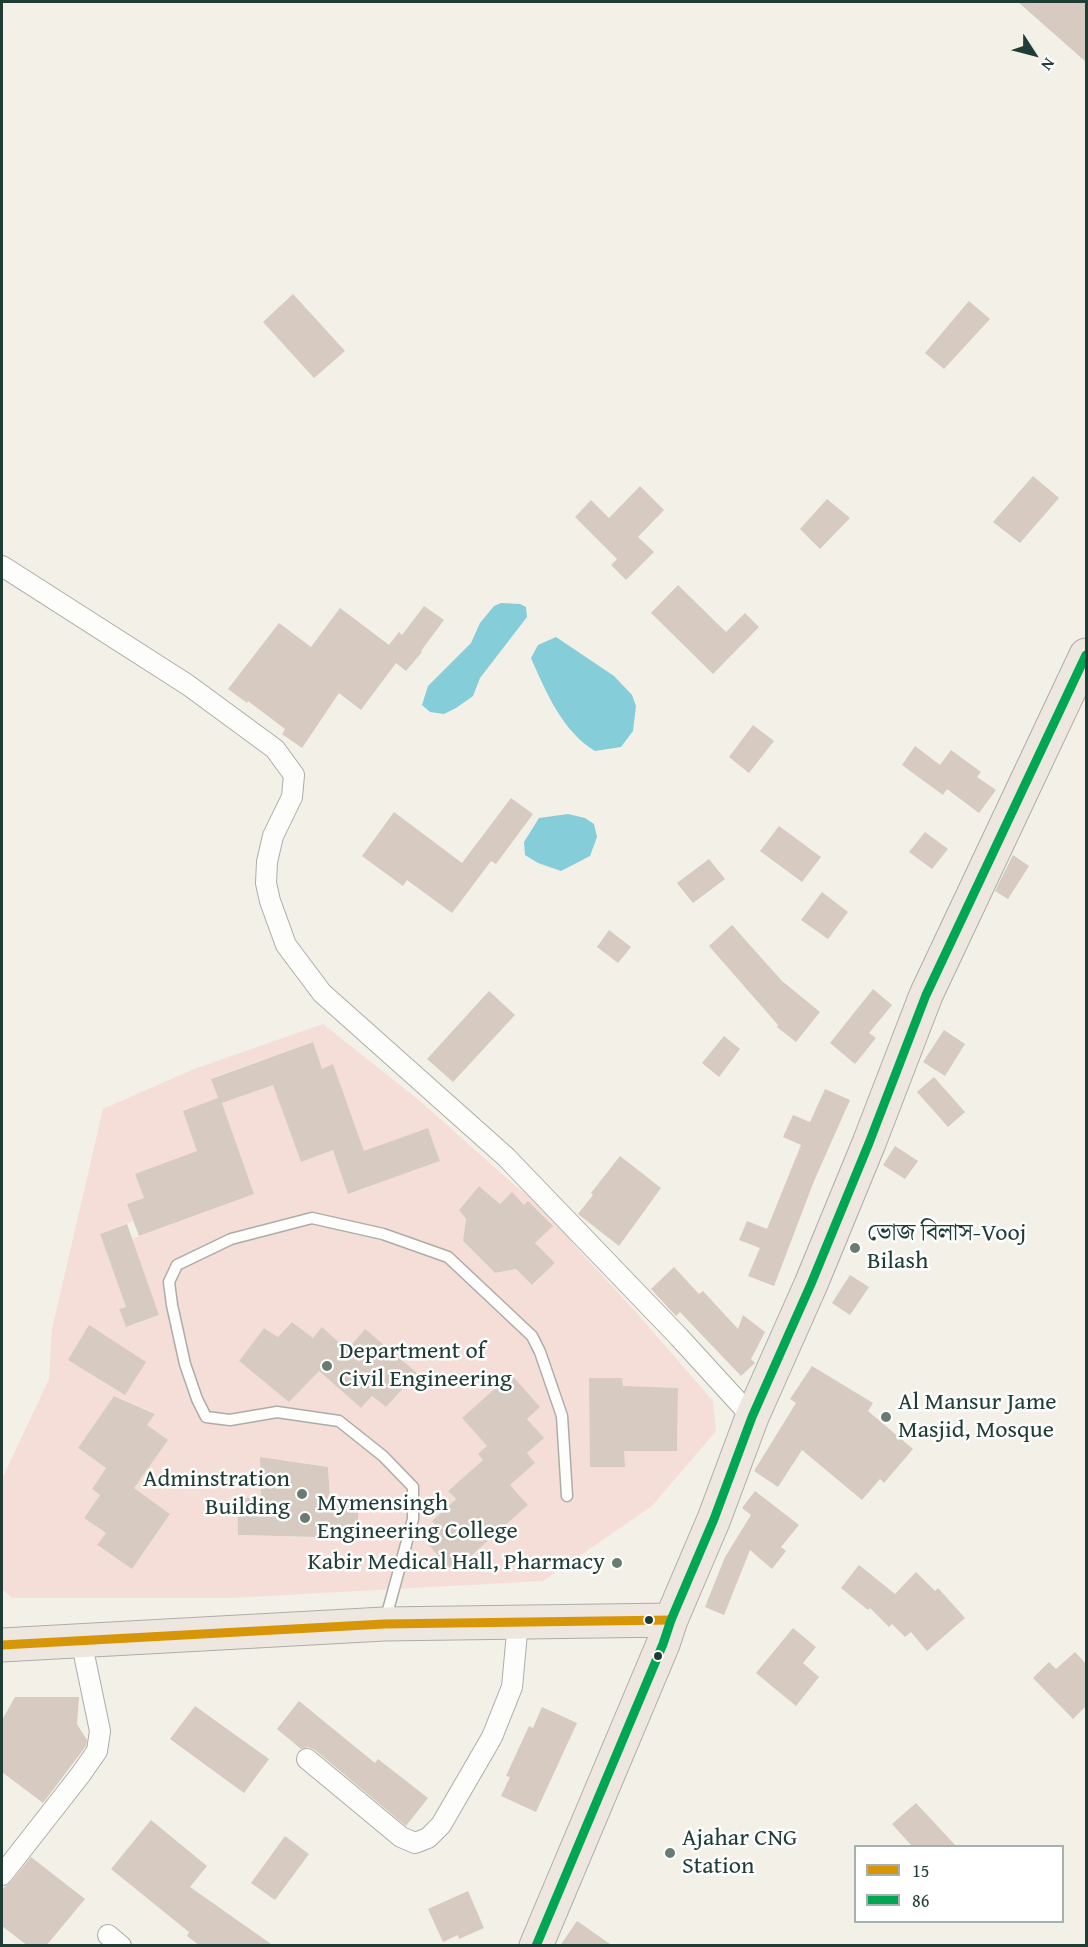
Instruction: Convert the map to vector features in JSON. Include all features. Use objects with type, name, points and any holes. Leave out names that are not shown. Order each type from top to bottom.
[{"type":"highway","points":[[536,1946],[663,1644],[714,1519],[752,1417],[811,1284],[926,994],[1086,655]]},
{"type":"highway","points":[[2,1645],[384,1624],[671,1620]]},
{"type":"street","points":[[2,566],[188,685],[275,749],[294,775],[292,797],[273,836],[267,862],[266,883],[270,902],[286,945],[322,993],[506,1157],[679,1337],[752,1417]]},
{"type":"street","points":[[307,1759],[401,1838],[415,1843],[428,1838],[441,1825],[492,1737],[512,1686],[518,1622]]},
{"type":"street","points":[[2,1875],[97,1751],[100,1731],[81,1640]]},
{"type":"lane","points":[[384,1624],[413,1519],[413,1487],[383,1456],[339,1421],[277,1412],[230,1420],[206,1417],[185,1364],[172,1305],[169,1282],[177,1265],[231,1239],[312,1218],[383,1234],[448,1257],[532,1336],[540,1352],[562,1416],[567,1496]]},
{"type":"shaded area","points":[[323,1024],[420,1101],[519,1189],[552,1211],[574,1245],[713,1401],[716,1431],[652,1506],[543,1581],[230,1598],[12,1598],[2,1589],[2,1479],[49,1379],[52,1329],[103,1109],[194,1069]],"holes":[[[313,1042],[322,1069],[333,1065],[362,1145],[350,1157],[428,1128],[440,1161],[349,1194],[333,1150],[301,1162],[279,1101],[305,1073],[222,1103],[254,1194],[132,1239],[159,1315],[133,1325],[131,1320],[124,1323],[119,1309],[126,1307],[100,1234],[133,1221],[128,1204],[144,1198],[135,1174],[206,1175],[218,1098],[212,1078]],[[479,1186],[500,1204],[512,1193],[524,1205],[528,1202],[549,1229],[535,1243],[555,1263],[533,1285],[516,1269],[495,1273],[463,1241],[466,1219],[459,1209]],[[292,1322],[313,1338],[322,1328],[347,1350],[416,1374],[386,1407],[372,1396],[361,1408],[319,1371],[289,1401],[239,1361],[264,1328],[278,1337]],[[511,1374],[540,1407],[527,1419],[543,1438],[527,1453],[535,1463],[510,1485],[528,1505],[453,1572],[423,1539],[437,1527],[432,1521],[456,1499],[448,1491],[483,1460],[487,1446],[462,1418]],[[647,1387],[678,1388],[677,1451],[624,1451],[624,1467],[591,1466],[624,1400]],[[115,1396],[154,1413],[147,1425],[167,1440],[134,1488],[170,1514],[132,1569],[98,1546],[106,1533],[84,1518],[100,1495],[92,1489],[106,1468],[78,1448]],[[260,1457],[328,1467],[330,1498],[359,1500],[356,1538],[238,1535],[237,1498],[275,1498],[275,1491],[260,1489]]]},
{"type":"water","points":[[501,603],[520,604],[526,607],[527,617],[480,678],[473,696],[444,714],[430,712],[422,705],[428,686],[471,643],[480,623],[494,606]]},
{"type":"water","points":[[556,637],[614,676],[632,695],[636,706],[633,731],[621,747],[595,751],[573,733],[556,710],[531,658],[538,645]]},
{"type":"water","points":[[568,814],[585,818],[594,824],[597,837],[590,856],[561,871],[538,863],[525,855],[524,842],[539,818]]},
{"type":"building","points":[[1018,2],[1086,2],[1086,62]]},
{"type":"building","points":[[293,294],[345,351],[314,378],[263,322]]},
{"type":"building","points":[[969,301],[990,319],[944,369],[925,353]]},
{"type":"building","points":[[1033,476],[1059,498],[1020,543],[993,522]]},
{"type":"building","points":[[640,486],[664,510],[638,537],[654,552],[626,580],[611,565],[617,559],[575,517],[591,500],[609,518]]},
{"type":"building","points":[[827,499],[850,518],[820,549],[800,529]]},
{"type":"building","points":[[678,585],[726,632],[745,613],[759,627],[713,674],[651,613]]},
{"type":"building","points":[[424,606],[444,620],[406,671],[396,663],[361,710],[339,693],[302,748],[282,734],[285,729],[228,689],[279,623],[311,647],[340,608],[389,645],[399,632],[402,635]]},
{"type":"building","points":[[753,725],[774,741],[749,773],[729,757]]},
{"type":"building","points":[[915,746],[940,765],[951,750],[981,772],[977,777],[996,790],[979,813],[947,789],[943,795],[902,765]]},
{"type":"building","points":[[511,798],[533,814],[496,864],[491,861],[452,913],[407,880],[403,886],[362,856],[394,812],[462,863]]},
{"type":"building","points":[[779,826],[821,857],[802,882],[760,851]]},
{"type":"building","points":[[925,832],[948,849],[932,869],[909,852]]},
{"type":"building","points":[[1013,855],[1029,866],[1008,899],[995,891]]},
{"type":"building","points":[[709,859],[725,879],[693,903],[677,883]]},
{"type":"building","points":[[822,892],[848,912],[828,939],[801,920]]},
{"type":"building","points":[[732,925],[782,981],[820,1012],[796,1042],[777,1027],[778,1025],[709,946]]},
{"type":"building","points":[[609,930],[631,947],[618,963],[597,947]]},
{"type":"building","points":[[873,989],[892,1005],[869,1033],[876,1038],[855,1064],[830,1043]]},
{"type":"building","points":[[489,991],[515,1015],[453,1082],[427,1059]]},
{"type":"building","points":[[944,1030],[965,1044],[945,1076],[923,1062]]},
{"type":"building","points":[[724,1036],[740,1049],[719,1077],[702,1063]]},
{"type":"building","points":[[313,1042],[322,1069],[333,1064],[364,1151],[428,1128],[440,1161],[348,1194],[333,1150],[301,1162],[273,1085],[222,1103],[254,1194],[139,1236],[127,1204],[144,1198],[135,1174],[197,1151],[183,1111],[218,1098],[211,1079]]},
{"type":"building","points":[[934,1077],[965,1112],[948,1127],[917,1092]]},
{"type":"building","points":[[825,1089],[850,1100],[814,1181],[774,1286],[748,1276],[760,1248],[739,1240],[747,1221],[767,1229],[801,1145],[783,1137],[793,1115],[810,1122]]},
{"type":"building","points":[[895,1146],[918,1161],[905,1179],[883,1165]]},
{"type":"building","points":[[620,1156],[661,1188],[619,1246],[578,1214]]},
{"type":"building","points":[[479,1186],[500,1204],[512,1192],[524,1205],[528,1201],[553,1226],[535,1243],[555,1263],[532,1285],[516,1269],[495,1273],[463,1241],[466,1219],[459,1210]]},
{"type":"building","points":[[127,1224],[159,1315],[126,1327],[119,1309],[126,1307],[100,1234]]},
{"type":"building","points":[[674,1267],[699,1294],[703,1291],[738,1329],[743,1315],[765,1332],[751,1359],[755,1363],[741,1376],[680,1312],[676,1316],[651,1289]]},
{"type":"building","points":[[850,1275],[869,1287],[850,1315],[832,1303]]},
{"type":"building","name":"Department of Civil Engineering","points":[[292,1322],[313,1338],[322,1327],[347,1350],[365,1329],[417,1373],[386,1407],[372,1396],[361,1408],[319,1371],[289,1402],[239,1361],[264,1328],[278,1337]]},
{"type":"building","points":[[89,1325],[146,1362],[125,1395],[68,1360]]},
{"type":"building","points":[[812,1366],[873,1403],[868,1411],[913,1449],[884,1483],[880,1479],[862,1500],[802,1450],[778,1487],[754,1471],[796,1403],[790,1399]]},
{"type":"building","points":[[511,1374],[540,1407],[527,1419],[544,1438],[527,1453],[535,1463],[510,1485],[528,1505],[453,1572],[423,1539],[437,1527],[432,1521],[456,1499],[448,1491],[483,1460],[478,1454],[487,1446],[462,1418]]},
{"type":"building","points":[[589,1378],[622,1378],[623,1386],[678,1388],[677,1451],[624,1451],[625,1467],[590,1467]]},
{"type":"building","points":[[114,1396],[155,1414],[147,1425],[168,1440],[134,1488],[170,1514],[132,1569],[97,1545],[106,1533],[84,1518],[100,1495],[92,1489],[106,1468],[78,1448]]},
{"type":"building","name":"Adminstration Building","points":[[260,1457],[328,1467],[330,1498],[359,1500],[357,1538],[238,1535],[237,1498],[261,1498]]},
{"type":"building","points":[[755,1491],[799,1525],[781,1547],[786,1551],[772,1569],[750,1550],[724,1615],[705,1607],[725,1557],[751,1515],[742,1508]]},
{"type":"building","points":[[859,1565],[895,1594],[916,1572],[935,1591],[938,1588],[965,1618],[927,1651],[911,1632],[905,1637],[892,1624],[889,1627],[870,1608],[868,1610],[841,1588]]},
{"type":"building","points":[[793,1628],[816,1647],[803,1663],[819,1677],[796,1706],[756,1673]]},
{"type":"building","points":[[1075,1652],[1086,1664],[1086,1706],[1073,1719],[1033,1678],[1049,1662],[1056,1669]]},
{"type":"building","points":[[15,1697],[79,1697],[77,1724],[87,1740],[86,1746],[43,1803],[2,1772],[2,1720]]},
{"type":"building","points":[[299,1701],[375,1763],[378,1759],[428,1798],[406,1826],[315,1750],[308,1747],[301,1749],[277,1729]]},
{"type":"building","points":[[195,1706],[269,1759],[244,1793],[170,1739]]},
{"type":"building","points":[[542,1707],[577,1723],[536,1812],[501,1796],[510,1777],[506,1776],[529,1726],[533,1728]]},
{"type":"building","points":[[916,1803],[955,1845],[911,1845],[892,1824]]},
{"type":"building","points":[[151,1820],[207,1866],[190,1887],[274,1946],[200,1946],[187,1936],[189,1932],[111,1869]]},
{"type":"building","points":[[285,1836],[309,1854],[275,1900],[251,1883]]},
{"type":"building","points":[[31,1857],[85,1899],[46,1946],[28,1946],[2,1926],[2,1889],[11,1882]]},
{"type":"building","points":[[468,1891],[484,1928],[459,1939],[458,1935],[443,1942],[428,1909]]},
{"type":"building","points":[[577,1921],[613,1946],[560,1946]]},
{"type":"transit line","name":"86","points":[[536,1946],[663,1644],[714,1519],[752,1417],[811,1284],[869,1143],[926,995],[1086,655]]},
{"type":"transit line","name":"15","points":[[2,1645],[384,1624],[671,1620]]},
{"type":"place","name":"ভোজ বিলাস-Vooj Bilash","points":[[855,1248]]},
{"type":"place","name":"Department of Civil Engineering","points":[[327,1366]]},
{"type":"place","name":"Al Mansur Jame Masjid, Mosque","points":[[886,1417]]},
{"type":"place","name":"Adminstration Building","points":[[302,1494]]},
{"type":"place","name":"Mymensingh Engineering College","points":[[305,1518]]},
{"type":"place","name":"Kabir Medical Hall, Pharmacy","points":[[617,1563]]},
{"type":"place","name":"Ajahar CNG Station","points":[[670,1853]]}]
